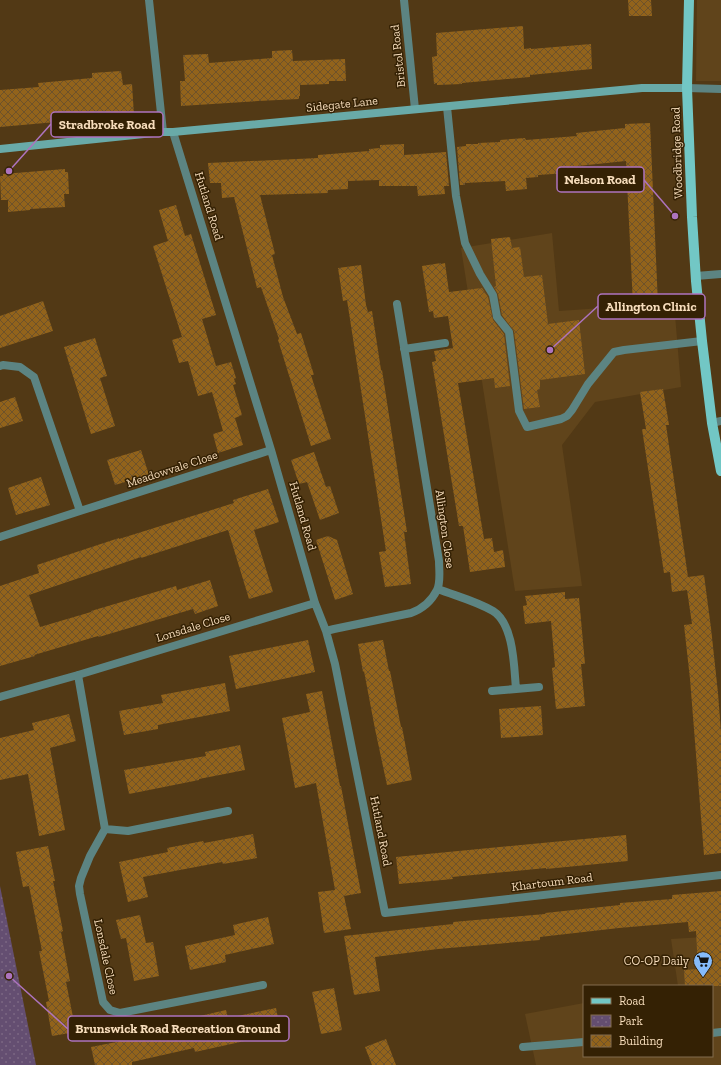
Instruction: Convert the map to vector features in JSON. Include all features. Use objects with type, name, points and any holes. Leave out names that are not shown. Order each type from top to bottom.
[{"type":"main road","name":"Woodbridge Road","points":[[689,0],[687,88],[696,276],[702,341],[717,422],[721,471]]},
{"type":"street","points":[[150,0],[164,132]]},
{"type":"street","name":"Bristol Road","points":[[404,0],[415,109]]},
{"type":"street","name":"Sidegate Lane","points":[[0,149],[164,132],[642,88],[687,88]]},
{"type":"street","points":[[687,88],[721,89]]},
{"type":"street","points":[[447,107],[456,196],[465,242],[480,274],[493,295],[497,316],[509,332],[519,411],[527,427],[568,416],[588,384],[614,352],[702,341]]},
{"type":"street","name":"Hutland Road","points":[[173,132],[271,450],[315,603],[326,631],[335,664],[385,913]]},
{"type":"street","points":[[696,276],[721,274]]},
{"type":"street","name":"Allington Close","points":[[397,304],[439,561],[438,590]]},
{"type":"street","points":[[404,350],[444,343]]},
{"type":"street","points":[[0,366],[20,367],[34,377],[80,511]]},
{"type":"street","name":"Meadowvale Close","points":[[0,537],[271,450]]},
{"type":"street","points":[[326,631],[411,613],[426,605],[438,590],[494,611],[503,621],[510,638],[516,689]]},
{"type":"street","name":"Lonsdale Close","points":[[0,697],[78,675],[315,603]]},
{"type":"street","points":[[78,675],[105,829],[128,831],[228,811]]},
{"type":"street","points":[[492,691],[539,687]]},
{"type":"street","name":"Lonsdale Close","points":[[105,829],[90,856],[79,886],[103,1002],[110,1010],[120,1013],[263,985]]},
{"type":"street","name":"Khartoum Road","points":[[385,913],[721,875]]},
{"type":"street","points":[[522,1047],[583,1042]]},
{"type":"shaded area","points":[[697,0],[721,0],[721,81],[696,81]]},
{"type":"shaded area","points":[[552,233],[559,311],[674,303],[681,387],[595,402],[562,445],[582,586],[515,591],[461,248]]},
{"type":"shaded area","points":[[721,936],[721,1065],[536,1065],[525,1014],[583,1003],[583,1057],[713,1057],[713,985],[678,985],[671,939]]},
{"type":"green space","points":[[0,886],[36,1065],[0,1065]]},
{"type":"building","points":[[628,0],[651,0],[652,16],[629,16]]},
{"type":"building","points":[[523,26],[524,49],[591,44],[592,69],[462,84],[434,84],[432,57],[437,56],[436,33]]},
{"type":"building","points":[[292,50],[293,61],[345,59],[346,81],[329,81],[329,84],[300,85],[299,99],[181,106],[180,81],[185,81],[183,55],[208,54],[209,63],[272,58],[272,51]]},
{"type":"building","points":[[121,71],[123,85],[132,84],[134,115],[0,127],[0,90],[39,87],[38,83],[92,78],[92,73]]},
{"type":"building","points":[[650,123],[658,304],[633,305],[626,161],[568,167],[568,173],[538,175],[538,177],[526,178],[527,189],[506,191],[505,181],[465,183],[465,185],[460,185],[457,147],[466,146],[466,144],[500,142],[500,140],[525,138],[526,140],[577,136],[576,133],[625,128],[625,124]]},
{"type":"building","points":[[404,144],[404,155],[446,152],[449,186],[444,186],[445,194],[418,196],[417,186],[379,186],[379,180],[348,181],[348,189],[328,190],[328,193],[260,195],[275,254],[272,255],[283,297],[297,334],[301,333],[314,375],[311,375],[331,439],[311,446],[278,340],[279,339],[261,287],[257,288],[234,197],[222,198],[221,183],[210,183],[208,163],[318,158],[318,155],[369,151],[369,149],[380,148],[380,145]]},
{"type":"building","points":[[65,169],[65,172],[68,172],[69,194],[64,194],[65,207],[8,212],[8,200],[1,200],[0,176],[3,176],[3,174]]},
{"type":"building","points":[[176,205],[185,236],[191,234],[216,315],[202,319],[216,366],[231,362],[236,378],[234,379],[236,384],[233,385],[242,415],[235,418],[243,445],[218,453],[213,434],[223,431],[212,392],[198,396],[188,361],[179,363],[172,340],[182,337],[153,246],[168,241],[159,210]]},
{"type":"building","points":[[510,237],[512,248],[520,247],[524,277],[542,275],[548,324],[579,320],[585,374],[540,380],[540,389],[537,390],[540,407],[524,409],[514,331],[502,315],[498,294],[494,287],[496,286],[491,239]]},
{"type":"building","points":[[445,263],[449,292],[482,288],[488,297],[493,320],[504,334],[510,386],[495,388],[494,378],[458,383],[484,539],[492,538],[494,552],[503,550],[505,567],[470,572],[463,526],[459,526],[432,362],[436,361],[434,351],[453,348],[448,316],[434,318],[433,311],[429,312],[422,266]]},
{"type":"building","points":[[361,265],[366,305],[368,312],[372,311],[382,370],[407,532],[404,532],[411,584],[385,587],[379,552],[386,551],[347,300],[343,301],[338,268]]},
{"type":"building","points":[[43,301],[53,331],[0,348],[0,316]]},
{"type":"building","points":[[95,338],[107,376],[100,378],[115,426],[91,434],[64,347]]},
{"type":"building","points":[[663,389],[669,425],[666,425],[688,577],[704,575],[718,693],[721,732],[721,853],[704,855],[690,679],[684,625],[692,624],[687,590],[672,592],[670,572],[664,573],[642,429],[646,429],[640,392]]},
{"type":"building","points":[[15,397],[23,421],[0,428],[0,402]]},
{"type":"building","points":[[141,450],[149,475],[115,485],[107,460]]},
{"type":"building","points":[[314,452],[326,487],[330,486],[339,513],[320,520],[307,482],[299,484],[291,460]]},
{"type":"building","points":[[41,477],[50,505],[16,515],[8,488]]},
{"type":"building","points":[[268,489],[279,522],[254,530],[273,592],[249,599],[228,530],[141,557],[29,595],[40,627],[176,586],[177,590],[210,580],[218,606],[195,614],[193,609],[0,666],[0,586],[39,573],[37,565],[234,503],[233,500]]},
{"type":"building","points":[[328,536],[337,540],[353,594],[335,600],[316,540]]},
{"type":"building","points":[[565,592],[565,599],[579,598],[585,664],[581,664],[585,706],[556,709],[552,668],[555,667],[551,621],[525,624],[523,606],[527,605],[525,596]]},
{"type":"building","points":[[308,640],[315,672],[236,689],[229,656]]},
{"type":"building","points":[[383,640],[412,780],[387,785],[358,644]]},
{"type":"building","points":[[225,683],[230,711],[158,725],[158,729],[124,735],[119,711],[163,703],[161,695]]},
{"type":"building","points":[[322,691],[361,893],[344,896],[351,929],[324,933],[318,892],[335,890],[316,783],[295,788],[282,718],[310,712],[306,694]]},
{"type":"building","points":[[541,706],[543,735],[501,738],[499,709]]},
{"type":"building","points":[[69,714],[76,741],[50,748],[65,830],[39,836],[28,774],[0,780],[0,738],[34,730],[32,723]]},
{"type":"building","points":[[240,745],[245,770],[129,794],[124,770],[206,756],[205,752]]},
{"type":"building","points":[[253,834],[257,858],[223,864],[222,862],[143,877],[148,897],[128,902],[119,862],[168,852],[167,848]]},
{"type":"building","points":[[626,835],[628,861],[452,877],[453,879],[399,884],[396,857]]},
{"type":"building","points":[[48,846],[55,881],[53,881],[63,931],[61,932],[70,981],[66,982],[76,1032],[52,1036],[46,1002],[49,1001],[39,951],[42,951],[29,886],[23,887],[16,852]]},
{"type":"building","points":[[721,891],[721,986],[685,985],[684,970],[698,969],[696,931],[689,932],[688,922],[619,928],[540,937],[540,940],[438,949],[375,957],[380,991],[354,995],[344,936],[453,924],[453,922],[545,914],[620,905],[620,903],[672,899],[672,895]]},
{"type":"building","points":[[140,915],[146,943],[153,942],[159,976],[134,981],[126,938],[121,939],[116,920]]},
{"type":"building","points":[[268,917],[274,944],[225,955],[226,962],[190,970],[185,946],[235,935],[233,925]]},
{"type":"building","points":[[334,988],[342,1030],[321,1034],[312,992]]},
{"type":"building","points":[[276,1008],[281,1033],[195,1052],[194,1048],[132,1062],[132,1065],[95,1065],[91,1047],[142,1037],[141,1034],[188,1023],[187,1019],[226,1010],[228,1018]]},
{"type":"building","points":[[386,1039],[396,1065],[372,1065],[365,1047]]},
{"type":"place","name":"Stradbroke Road","points":[[9,171]]},
{"type":"place","name":"Nelson Road","points":[[675,216]]},
{"type":"place","name":"Allington Clinic","points":[[550,350]]},
{"type":"place","name":"Brunswick Road Recreation Ground","points":[[9,976]]},
{"type":"place","name":"CO-OP Daily","points":[[703,978]]}]
